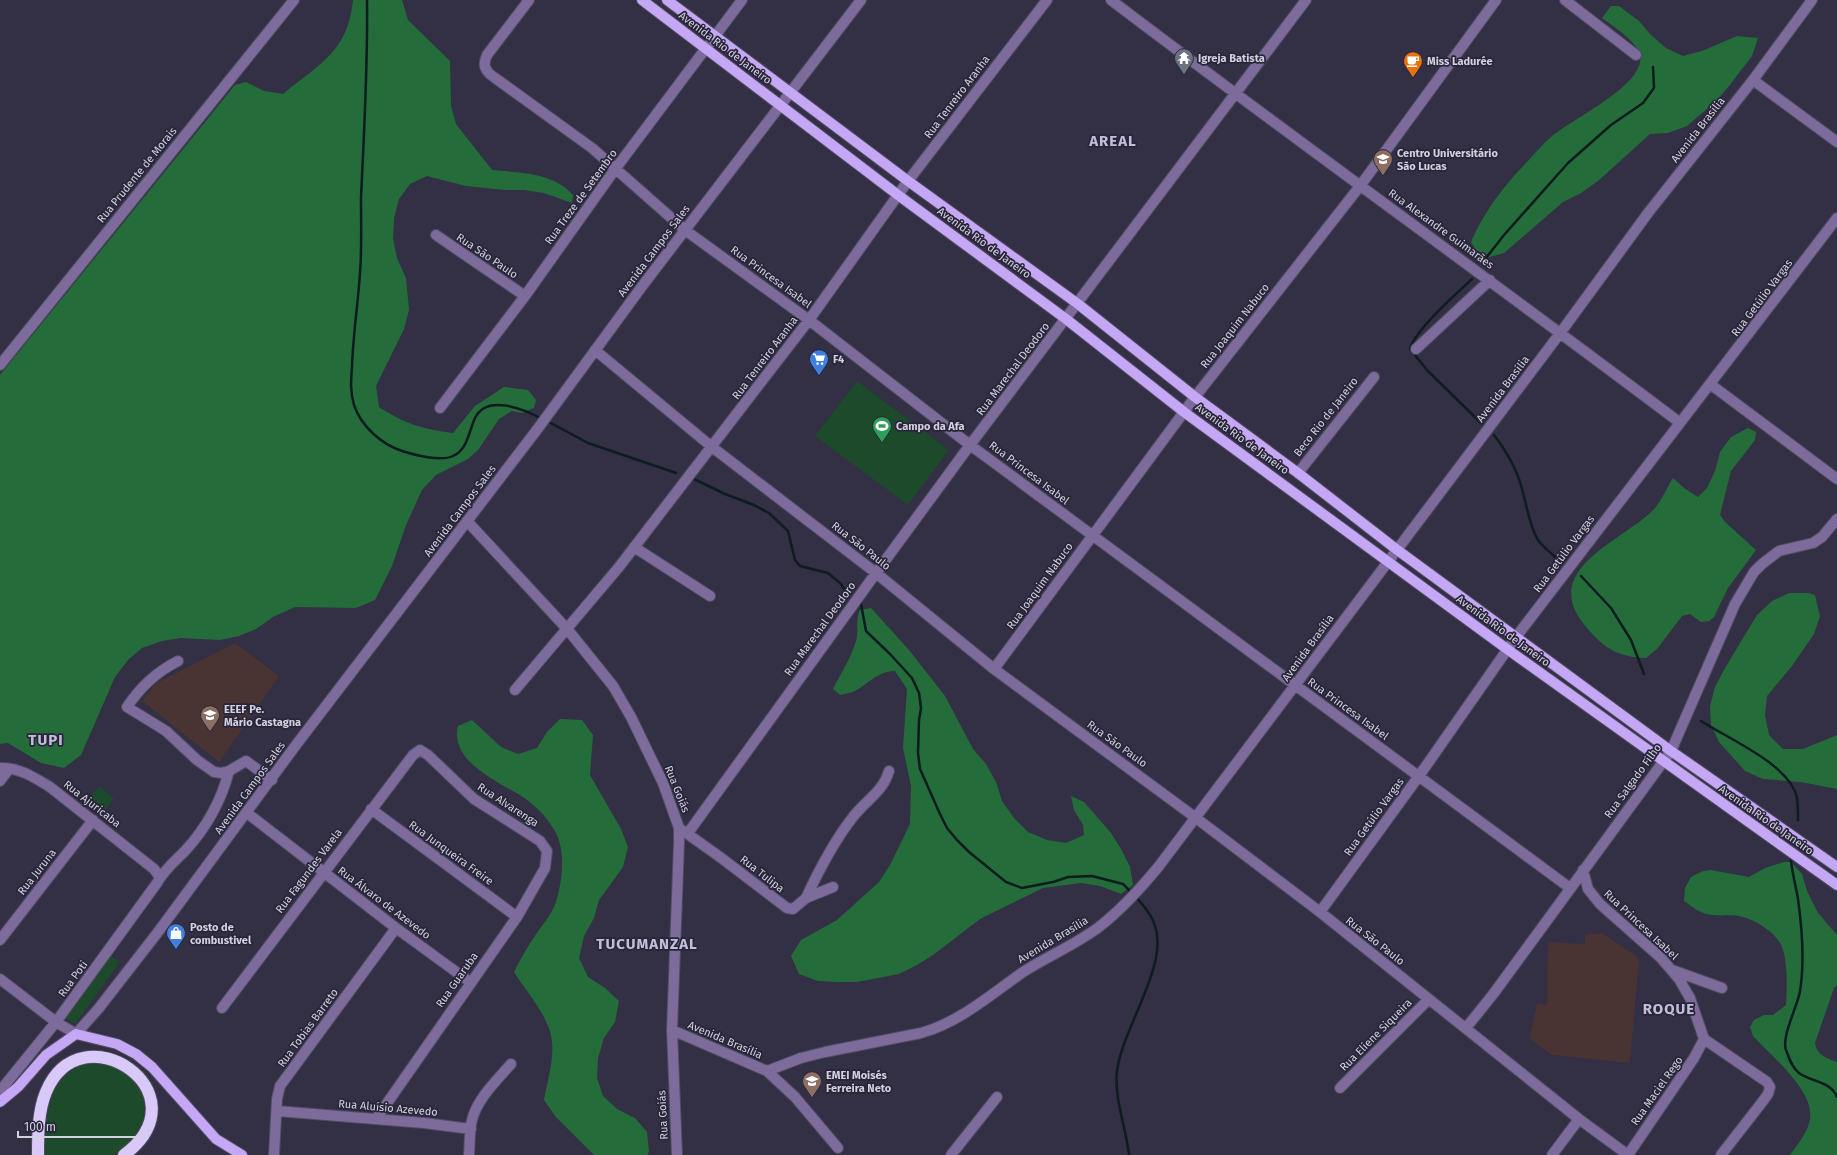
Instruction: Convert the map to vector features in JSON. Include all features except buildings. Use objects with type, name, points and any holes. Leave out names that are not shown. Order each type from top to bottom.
[{"type":"highway","points":[[38,1155],[40,1116],[46,1091],[62,1069],[82,1058],[93,1057],[113,1059],[125,1064],[134,1071],[148,1089],[151,1112],[147,1130],[134,1148],[124,1155]]},
{"type":"main road","name":"Avenida Rio de Janeiro","points":[[642,0],[898,195],[1066,319],[1184,412],[1507,649],[1837,885]]},
{"type":"main road","name":"Avenida Rio de Janeiro","points":[[667,0],[908,181],[1078,304],[1195,397],[1298,473],[1396,549],[1671,751],[1837,867]]},
{"type":"main road","points":[[0,1102],[18,1087],[46,1056],[76,1034],[117,1044],[136,1054],[152,1067],[216,1139],[242,1155]]},
{"type":"street","name":"Rua Prudente de Morais","points":[[0,365],[294,0]]},
{"type":"street","name":"Rua Princesa Isabel","points":[[529,0],[484,60],[484,67],[487,72],[581,140],[616,168],[685,230],[809,320],[970,445],[1570,888]]},
{"type":"street","name":"Rua Treze de Setembro","points":[[440,408],[525,296],[616,168],[742,0]]},
{"type":"street","name":"Avenida Campos Sales","points":[[76,1034],[104,1001],[247,814],[296,745],[353,673],[780,104],[861,0]]},
{"type":"street","name":"Rua Tenreiro Aranha","points":[[515,690],[568,630],[712,447],[809,320],[908,181],[1047,0]]},
{"type":"street","name":"Rua Alexandre Guimarães","points":[[1111,0],[1236,95],[1490,280],[1679,422]]},
{"type":"street","name":"Rua Marechal Deodoro","points":[[688,834],[970,445],[1236,95],[1306,0]]},
{"type":"street","name":"Rua Joaquim Nabuco","points":[[994,669],[1195,397],[1360,186],[1496,0]]},
{"type":"street","points":[[1565,0],[1636,55]]},
{"type":"street","name":"Avenida Brasília","points":[[672,1030],[767,1071],[801,1058],[825,1052],[921,1033],[942,1026],[956,1019],[1024,972],[1088,934],[1130,900],[1138,892],[1196,818],[1648,213],[1753,80],[1812,0]]},
{"type":"street","points":[[1753,80],[1837,142]]},
{"type":"street","name":"Rua Getúlio Vargas","points":[[1320,912],[1419,776],[1516,636],[1837,218]]},
{"type":"street","name":"Rua São Paulo","points":[[436,236],[525,296]]},
{"type":"street","points":[[1416,349],[1490,280]]},
{"type":"street","name":"Rua São Paulo","points":[[595,350],[712,447],[876,573],[994,669],[1196,818],[1320,912],[1579,1119],[1628,1155]]},
{"type":"street","name":"Beco Rio de Janeiro","points":[[1298,473],[1374,376]]},
{"type":"street","points":[[1710,384],[1837,480]]},
{"type":"street","name":"Rua Salgado Filho","points":[[1466,1028],[1494,993],[1671,751],[1735,604],[1754,572],[1780,551],[1813,543],[1822,537],[1837,519]]},
{"type":"street","name":"Rua Goiás","points":[[467,521],[568,630],[613,686],[631,717],[663,783],[679,828],[672,1030],[677,1155]]},
{"type":"street","points":[[634,547],[710,596]]},
{"type":"street","points":[[178,660],[149,680],[127,706],[166,732],[205,768],[217,774],[229,771],[246,761],[272,780]]},
{"type":"street","name":"Rua Fagundes Varela","points":[[222,1008],[371,809],[418,751]]},
{"type":"street","name":"Rua Alvarenga","points":[[418,751],[422,751],[428,755],[474,799],[537,838],[547,851]]},
{"type":"street","points":[[0,781],[5,769]]},
{"type":"street","name":"Rua Ajuricaba","points":[[5,769],[34,777],[50,787],[154,869],[159,876]]},
{"type":"street","name":"Rua Poti","points":[[0,1091],[56,1022],[156,883],[159,876],[192,843],[211,818],[222,797],[229,771]]},
{"type":"street","points":[[806,898],[847,825],[884,785],[889,771]]},
{"type":"street","name":"Rua Junqueira Freire","points":[[371,809],[517,917]]},
{"type":"street","name":"Rua Álvaro de Azevedo","points":[[247,814],[396,928],[470,982]]},
{"type":"street","name":"Rua Juruna","points":[[0,940],[93,820]]},
{"type":"street","name":"Rua Tulipa","points":[[679,828],[787,908],[793,909],[806,898],[833,886]]},
{"type":"street","name":"Rua Guaruba","points":[[376,1119],[470,982],[517,917],[545,868],[547,851]]},
{"type":"street","name":"Rua Princesa Isabel","points":[[1583,870],[1588,889],[1600,904],[1656,954],[1672,970],[1685,988],[1704,1039]]},
{"type":"street","name":"Rua Tobias Barreto","points":[[274,1155],[280,1086],[396,928]]},
{"type":"street","points":[[1672,970],[1722,988]]},
{"type":"street","points":[[0,979],[56,1022],[76,1034]]},
{"type":"street","name":"Rua Eliene Siqueira","points":[[1340,1088],[1429,999]]},
{"type":"street","points":[[1704,1039],[1767,1082],[1770,1087],[1768,1094],[1763,1101],[1721,1155]]},
{"type":"street","name":"Rua Maciel Rego","points":[[1628,1155],[1694,1058],[1704,1039]]},
{"type":"street","points":[[469,1155],[471,1122],[480,1103],[511,1064]]},
{"type":"street","points":[[767,1071],[795,1097],[838,1148]]},
{"type":"street","points":[[951,1155],[997,1097]]},
{"type":"street","name":"Rua Aluísio Azevedo","points":[[277,1110],[471,1129]]},
{"type":"street","points":[[1552,1155],[1579,1119]]},
{"type":"shaded area","name":"EEEF Pe. Mário Castagna","points":[[235,643],[279,676],[219,762],[142,701],[155,684]]},
{"type":"shaded area","points":[[1602,933],[1639,958],[1630,1063],[1552,1055],[1530,1039],[1537,1003],[1547,1005],[1548,942],[1585,944],[1585,935]]},
{"type":"green space","points":[[353,0],[402,0],[408,20],[450,61],[451,106],[456,124],[492,170],[525,173],[546,178],[565,187],[573,195],[572,203],[544,193],[524,190],[505,190],[466,186],[427,176],[410,184],[399,199],[394,218],[393,239],[397,258],[406,278],[409,310],[404,329],[376,386],[379,407],[397,418],[414,425],[432,430],[453,433],[475,406],[504,387],[528,390],[536,400],[534,408],[522,413],[512,411],[499,419],[478,450],[468,459],[436,475],[422,490],[406,525],[392,566],[375,600],[356,608],[295,607],[273,617],[256,629],[239,636],[220,640],[181,638],[162,641],[142,648],[128,660],[115,677],[81,755],[64,768],[41,763],[8,743],[0,744],[0,375],[235,85],[246,82],[264,91],[283,94],[320,65],[338,45],[350,18]]},
{"type":"green space","points":[[1611,6],[1619,6],[1639,21],[1651,35],[1666,48],[1683,56],[1702,51],[1737,36],[1758,38],[1752,56],[1729,86],[1716,101],[1687,126],[1668,133],[1650,134],[1598,181],[1581,193],[1563,202],[1504,253],[1486,258],[1478,253],[1471,242],[1489,209],[1503,189],[1551,137],[1602,103],[1627,83],[1636,73],[1640,62],[1640,56],[1637,49],[1627,37],[1602,18]]},
{"type":"green space","name":"Campo da Afa","points":[[857,381],[949,450],[908,505],[815,436]]},
{"type":"green space","points":[[1748,428],[1756,432],[1755,440],[1731,471],[1720,515],[1725,522],[1756,550],[1728,588],[1714,617],[1709,621],[1701,622],[1690,614],[1682,616],[1657,649],[1646,658],[1620,654],[1606,646],[1587,628],[1574,608],[1571,591],[1576,575],[1587,561],[1602,548],[1636,525],[1654,510],[1673,478],[1684,488],[1698,497],[1707,488],[1715,471],[1720,452],[1731,437]]},
{"type":"green space","points":[[1789,593],[1808,593],[1815,595],[1820,616],[1814,634],[1792,666],[1767,696],[1765,715],[1769,735],[1783,749],[1803,749],[1837,735],[1837,789],[1801,782],[1763,779],[1745,771],[1719,742],[1711,725],[1710,706],[1715,687],[1725,668],[1757,615],[1772,601]]},
{"type":"green space","points":[[871,608],[909,650],[945,696],[973,749],[986,764],[996,782],[1002,801],[1014,818],[1028,832],[1047,840],[1066,843],[1084,835],[1083,825],[1074,810],[1071,796],[1084,802],[1111,833],[1121,849],[1130,867],[1133,885],[1121,894],[1100,886],[1081,883],[1043,888],[980,919],[933,955],[899,974],[857,982],[837,982],[818,981],[799,974],[791,956],[801,940],[837,920],[879,882],[890,865],[910,824],[911,786],[903,748],[907,689],[895,671],[877,676],[853,692],[840,695],[833,689],[854,647],[857,637],[860,610]]},
{"type":"green space","points":[[560,719],[582,720],[593,735],[590,775],[621,829],[628,847],[623,867],[599,900],[594,918],[584,936],[579,958],[588,977],[605,988],[619,1001],[615,1022],[604,1038],[598,1058],[597,1078],[603,1096],[617,1109],[635,1118],[647,1132],[649,1152],[647,1155],[594,1155],[556,1117],[544,1100],[552,1057],[552,1042],[550,1033],[543,1014],[514,972],[526,949],[556,902],[562,873],[560,842],[551,825],[540,811],[526,799],[492,779],[469,761],[461,751],[457,739],[458,726],[472,720],[501,747],[518,754],[537,748],[547,732]]},
{"type":"green space","points":[[100,786],[114,799],[101,816],[85,804]]},
{"type":"green space","points":[[1784,862],[1791,862],[1802,874],[1807,891],[1818,913],[1837,935],[1837,985],[1834,988],[1815,1043],[1820,1053],[1837,1062],[1837,1155],[1790,1155],[1804,1136],[1808,1127],[1810,1112],[1807,1100],[1792,1076],[1753,1036],[1750,1027],[1754,1020],[1764,1015],[1773,1015],[1786,1005],[1786,968],[1784,953],[1779,942],[1764,927],[1745,917],[1704,913],[1695,909],[1684,901],[1685,888],[1691,877],[1703,871],[1711,870],[1749,877],[1765,868]]},
{"type":"green space","points":[[110,955],[120,962],[75,1024],[65,1018]]},
{"type":"green space","points":[[93,1063],[108,1065],[126,1073],[141,1090],[144,1115],[138,1132],[127,1146],[113,1155],[43,1155],[48,1111],[57,1086],[65,1075],[77,1068]]},
{"type":"waterway","points":[[367,0],[366,74],[361,198],[361,264],[353,343],[351,381],[351,391],[357,413],[367,427],[379,439],[387,444],[407,453],[435,458],[448,458],[458,453],[465,444],[475,418],[481,410],[488,406],[497,405],[517,408],[542,419]]},
{"type":"waterway","points":[[1486,258],[1504,235],[1568,163],[1611,125],[1643,103],[1654,88],[1653,67]]},
{"type":"waterway","points":[[1472,279],[1428,322],[1413,341],[1410,349],[1427,370],[1481,423]]},
{"type":"waterway","points":[[547,421],[588,443],[676,473]]},
{"type":"waterway","points":[[1494,435],[1507,454],[1517,475],[1530,522],[1535,534],[1538,540],[1555,557]]},
{"type":"waterway","points":[[694,479],[769,513],[788,531],[795,560],[800,566],[828,573],[840,583],[848,594]]},
{"type":"waterway","points":[[1581,576],[1611,608],[1631,640],[1644,674]]},
{"type":"waterway","points":[[861,604],[866,631],[912,678],[919,693],[921,708],[918,753],[920,769],[947,828],[957,840],[969,852],[1006,882],[1022,888],[1053,882],[1068,877],[1092,876],[1123,884],[1132,893]]},
{"type":"waterway","points":[[1701,721],[1741,744],[1783,774],[1792,786],[1797,798],[1798,820]]},
{"type":"waterway","points":[[1791,860],[1801,921],[1802,980],[1799,997],[1786,1037],[1786,1050],[1791,1063],[1799,1073],[1826,1085],[1837,1097]]},
{"type":"waterway","points":[[1129,1155],[1117,1092],[1117,1071],[1127,1036],[1150,978],[1156,959],[1158,942],[1152,918],[1135,896]]},
{"type":"place","name":"Igreja Batista","points":[[1184,75]]},
{"type":"place","name":"Miss Ladurée","points":[[1413,78]]},
{"type":"place","name":"Centro Universitário São Lucas","points":[[1383,176]]},
{"type":"place","name":"F4","points":[[819,376]]},
{"type":"place","name":"Campo da Afa","points":[[882,443]]},
{"type":"place","name":"EEEF Pe. Mário Castagna","points":[[210,732]]},
{"type":"place","name":"Posto de combustivel","points":[[176,950]]},
{"type":"place","name":"EMEI Moisés Ferreira Neto","points":[[812,1098]]},
{"type":"district","name":"AREAL","points":[[1113,141]]},
{"type":"district","name":"TUPI","points":[[46,740]]},
{"type":"district","name":"TUCUMANZAL","points":[[647,944]]},
{"type":"district","name":"ROQUE","points":[[1669,1009]]}]
